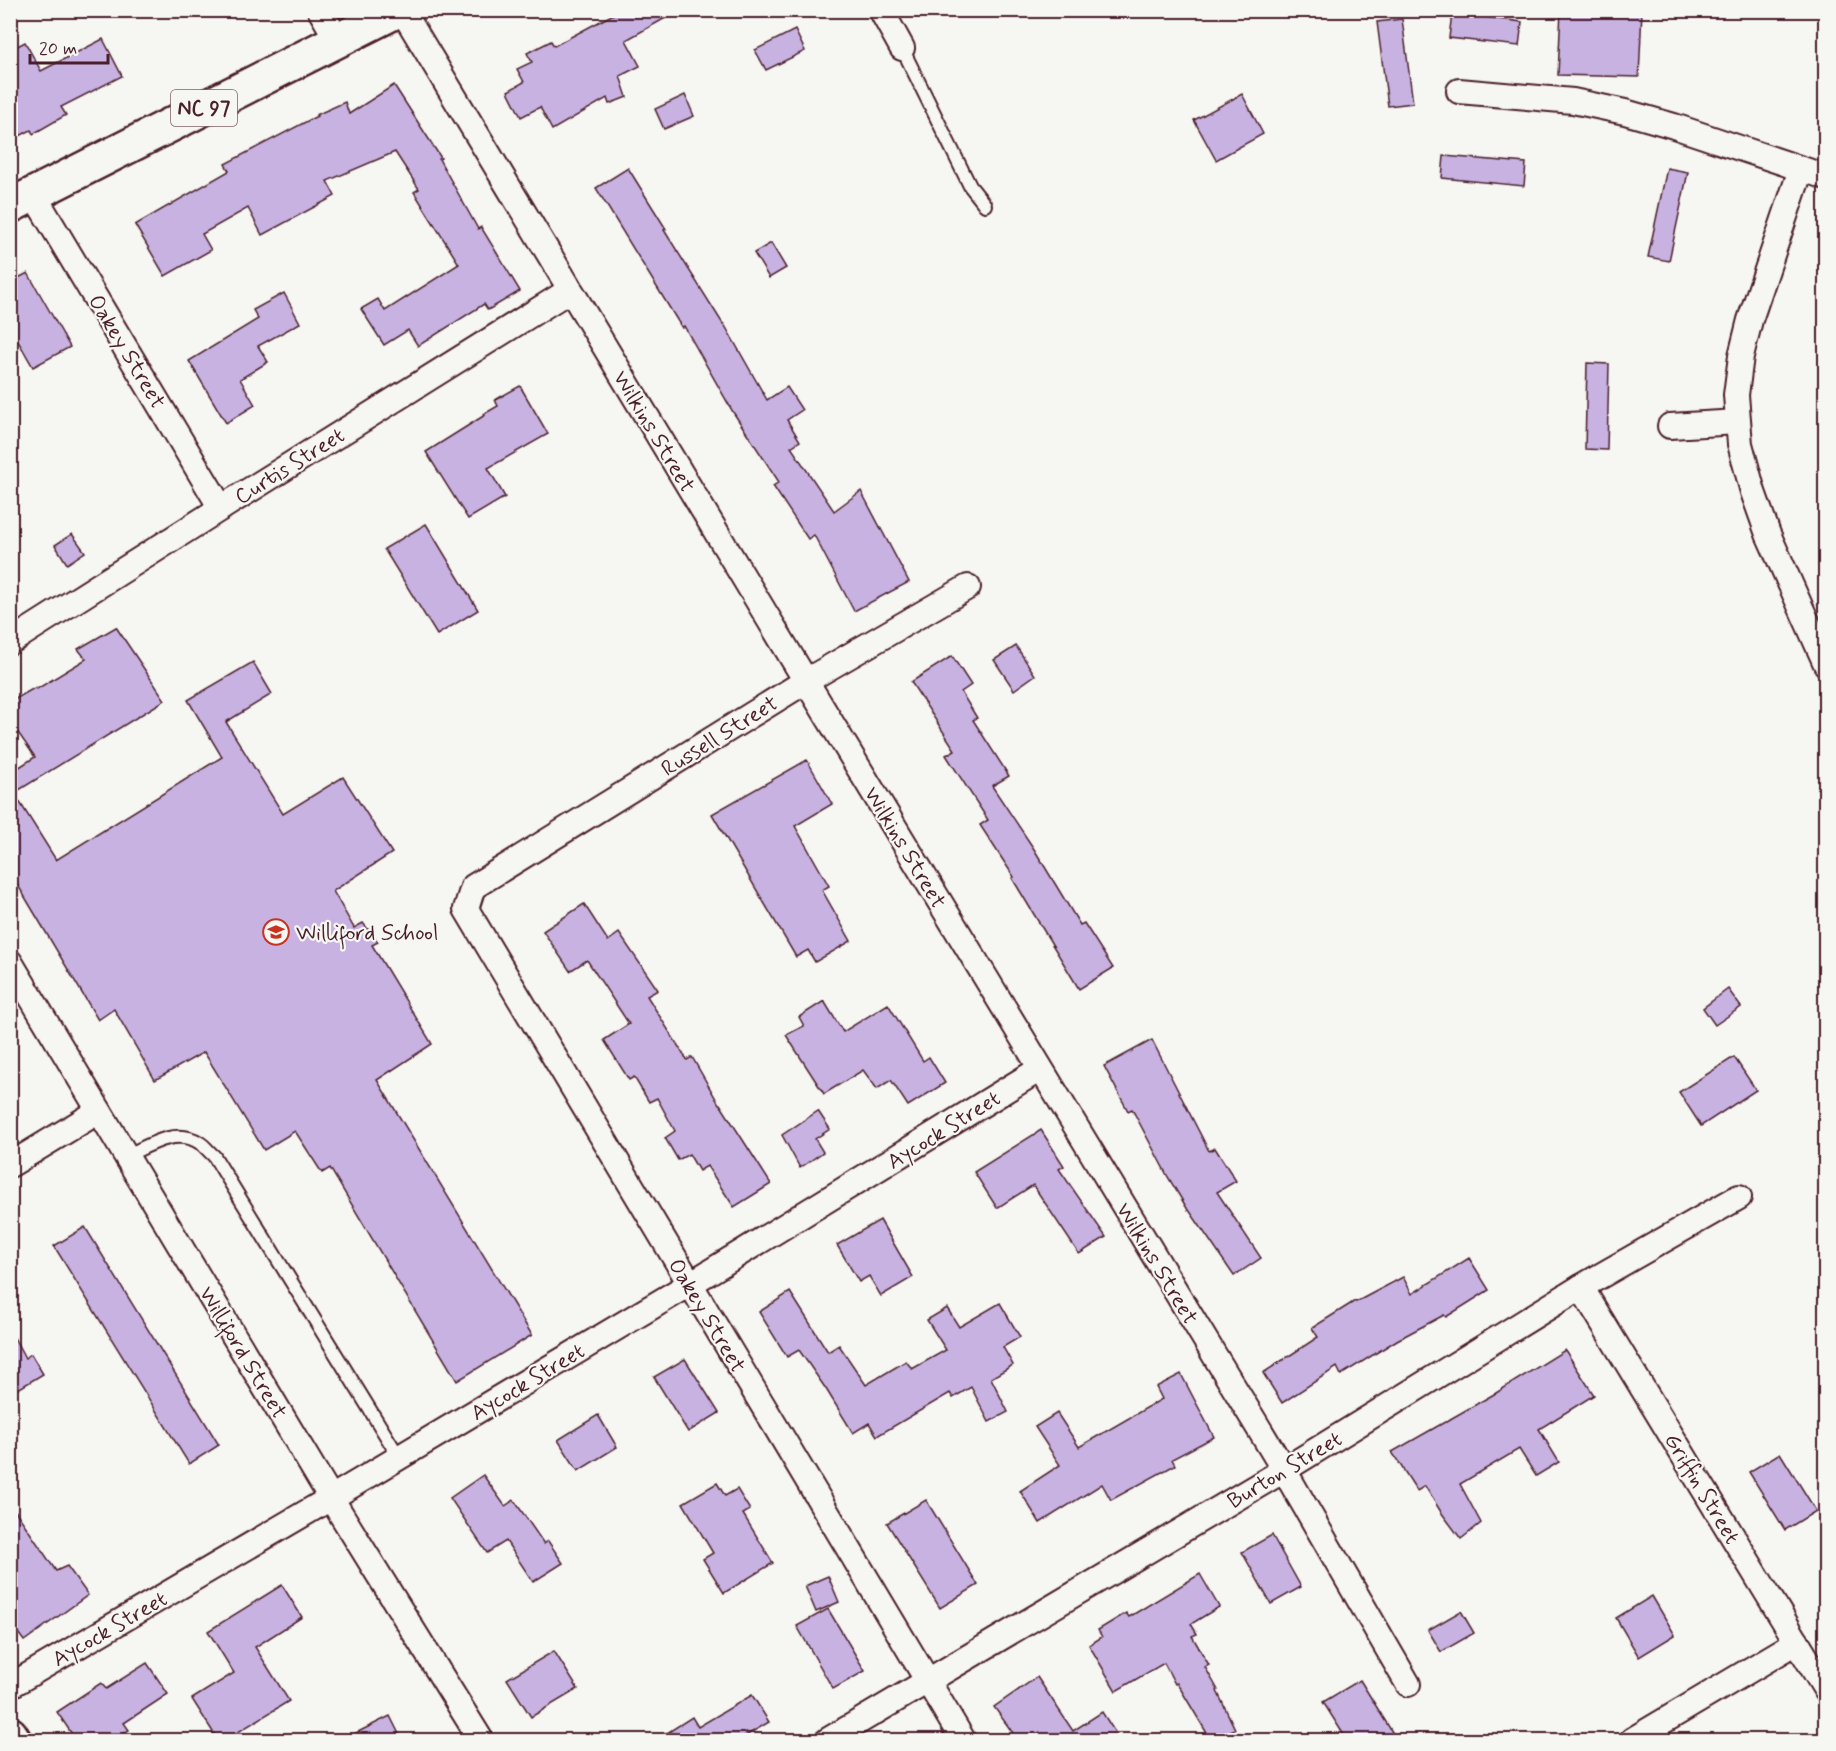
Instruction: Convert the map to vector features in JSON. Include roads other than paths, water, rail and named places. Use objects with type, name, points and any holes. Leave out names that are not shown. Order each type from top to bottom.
[{"type":"main road","name":"NC 97","points":[[22,200],[400,10]]},
{"type":"main road","points":[[10,1734],[14,1740]]},
{"type":"street","points":[[320,10],[338,40]]},
{"type":"street","name":"Wilkins Street","points":[[400,10],[1284,1470],[1408,1684]]},
{"type":"street","points":[[881,10],[902,48]]},
{"type":"street","points":[[1459,91],[1573,101],[1625,112],[1826,177]]},
{"type":"street","points":[[1801,168],[1750,320],[1741,356],[1736,395],[1740,444],[1752,492],[1768,534],[1826,664]]},
{"type":"street","name":"Oakey Street","points":[[22,200],[221,508]]},
{"type":"street","name":"Curtis Street","points":[[10,642],[570,290]]},
{"type":"street","points":[[1670,426],[1738,422]]},
{"type":"street","name":"Russell Street","points":[[473,887],[806,681],[968,587]]},
{"type":"street","name":"Oakey Street","points":[[473,887],[466,909],[963,1740]]},
{"type":"street","name":"Williford Street","points":[[10,962],[331,1498],[481,1740]]},
{"type":"street","name":"Aycock Street","points":[[10,1686],[690,1284],[1040,1069]]},
{"type":"street","points":[[10,1165],[99,1111]]},
{"type":"street","name":"Burton Street","points":[[828,1740],[1284,1470],[1581,1287],[1739,1197]]},
{"type":"street","name":"Griffin Street","points":[[1581,1287],[1826,1690]]},
{"type":"street","points":[[1632,1740],[1797,1642]]},
{"type":"lane","points":[[902,48],[970,186],[985,205]]},
{"type":"lane","points":[[126,1156],[175,1136],[198,1142],[214,1156],[399,1457]]},
{"type":"place","name":"Williford School","points":[[276,932]]}]
